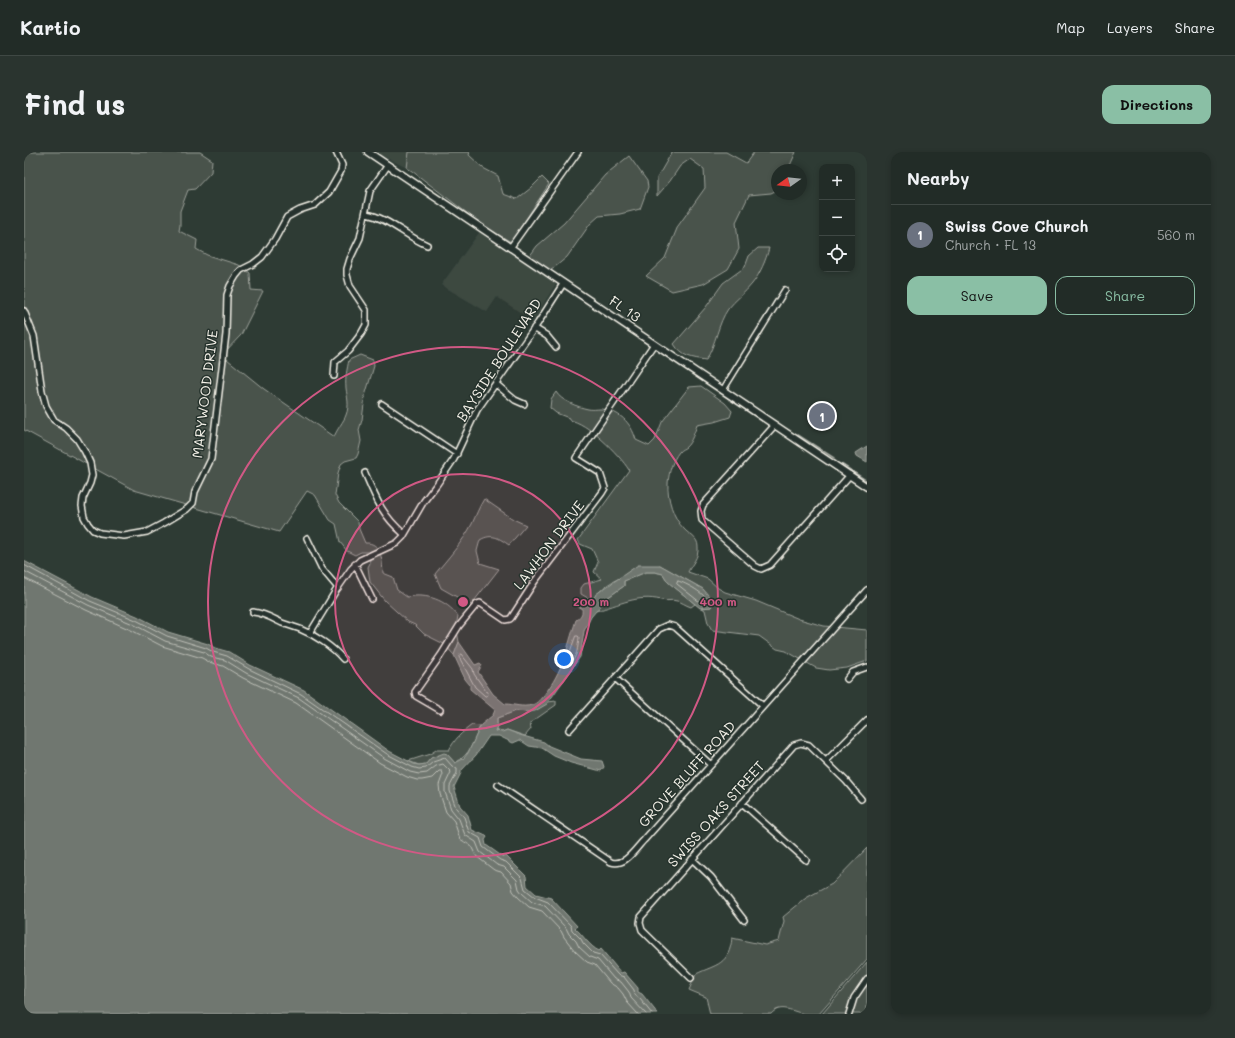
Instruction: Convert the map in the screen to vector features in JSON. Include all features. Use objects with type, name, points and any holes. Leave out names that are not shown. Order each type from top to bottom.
[{"type":"main road","name":"FL 13","points":[[368,152],[867,487]]},
{"type":"street","name":"MARYWOOD DRIVE","points":[[24,311],[34,336],[42,391],[46,406],[54,420],[66,428],[77,439],[90,463],[92,475],[82,506],[85,521],[96,532],[116,536],[139,534],[153,529],[190,506],[194,500],[196,492],[211,459],[226,334],[227,295],[230,286],[241,270],[253,264],[262,257],[275,240],[287,217],[315,204],[329,192],[342,171],[342,165],[336,152]]},
{"type":"street","points":[[510,248],[578,152]]},
{"type":"street","points":[[334,376],[335,362],[348,351],[361,334],[366,324],[366,310],[350,286],[347,269],[350,258],[360,238],[370,191],[388,165]]},
{"type":"street","points":[[366,214],[383,219],[427,245]]},
{"type":"street","name":"BAYSIDE BOULEVARD","points":[[310,633],[355,564],[364,558],[397,543],[404,534],[424,501],[446,472],[477,410],[563,284]]},
{"type":"street","points":[[723,390],[785,290]]},
{"type":"street","points":[[534,328],[547,336],[556,347]]},
{"type":"street","name":"LAWHON DRIVE","points":[[440,710],[416,696],[415,692],[459,626],[476,604],[480,603],[504,620],[511,618],[535,581],[602,493],[605,488],[600,473],[576,458],[654,344]]},
{"type":"street","points":[[496,384],[515,400],[524,404]]},
{"type":"street","points":[[382,404],[456,454]]},
{"type":"street","points":[[775,425],[703,505],[701,511],[702,520],[754,566],[764,568],[770,565],[850,475]]},
{"type":"street","points":[[365,473],[376,499],[384,513],[404,534]]},
{"type":"street","points":[[307,538],[322,569],[338,588]]},
{"type":"street","points":[[355,564],[372,599]]},
{"type":"street","name":"GROVE BLUFF ROAD","points":[[498,785],[611,862],[623,862],[711,766],[867,590]]},
{"type":"street","points":[[253,612],[261,612],[288,625],[310,633],[329,646],[343,659]]},
{"type":"street","points":[[569,730],[659,629],[665,626],[674,627],[763,706]]},
{"type":"street","points":[[847,679],[853,672],[867,667]]},
{"type":"street","points":[[615,678],[711,766]]},
{"type":"street","points":[[826,761],[867,720]]},
{"type":"street","name":"SWISS OAKS STREET","points":[[691,978],[643,932],[640,923],[643,914],[742,802],[797,744],[808,744],[861,799]]},
{"type":"street","points":[[742,802],[806,860]]},
{"type":"street","points":[[692,859],[711,877],[744,920]]},
{"type":"street","points":[[849,1014],[854,998],[867,979]]},
{"type":"shaded area","points":[[24,152],[200,152],[212,160],[211,172],[195,189],[188,190],[180,211],[179,231],[197,240],[196,249],[207,255],[239,265],[250,273],[251,290],[263,291],[241,335],[222,355],[264,389],[334,437],[345,417],[348,408],[346,381],[349,360],[360,355],[373,360],[374,366],[365,396],[362,420],[359,430],[361,441],[358,454],[356,458],[345,461],[341,464],[338,473],[335,495],[339,503],[358,522],[359,529],[365,543],[371,544],[378,549],[383,573],[393,577],[397,590],[407,597],[422,596],[436,599],[448,606],[458,616],[456,626],[459,642],[454,655],[444,644],[424,634],[385,601],[370,582],[368,567],[370,563],[369,552],[361,552],[355,555],[347,551],[340,542],[336,524],[330,520],[315,495],[307,491],[279,532],[134,490],[24,430]]},
{"type":"shaded area","points":[[374,152],[409,152],[407,168]]},
{"type":"shaded area","points":[[409,152],[470,152],[469,155],[483,168],[498,176],[503,194],[517,199],[542,177],[549,184],[511,242],[484,226],[407,168]]},
{"type":"shaded area","points":[[672,152],[726,152],[746,163],[754,152],[796,152],[791,164],[771,164],[771,193],[749,195],[736,222],[739,249],[728,269],[703,284],[672,291],[646,276],[665,258],[678,226],[705,188],[704,169],[690,159],[680,166],[657,196],[657,178]]},
{"type":"shaded area","points":[[629,156],[647,181],[648,187],[640,209],[620,214],[599,216],[590,224],[567,257],[549,272],[529,257],[537,246],[564,223],[605,175]]},
{"type":"shaded area","points":[[481,230],[557,282],[533,321],[497,297],[487,312],[441,285]]},
{"type":"shaded area","points":[[758,248],[769,248],[758,276],[728,309],[706,360],[692,357],[680,352],[674,344],[706,307],[723,283],[745,267],[749,256]]},
{"type":"shaded area","points":[[701,386],[725,403],[732,411],[730,417],[697,425],[690,443],[677,455],[670,471],[668,489],[674,514],[680,524],[695,538],[698,544],[698,551],[695,560],[688,572],[708,579],[725,592],[756,601],[799,619],[824,626],[867,630],[867,661],[847,668],[829,670],[816,668],[786,651],[777,649],[759,636],[712,630],[708,623],[705,610],[702,608],[711,607],[703,589],[660,565],[632,573],[613,581],[598,593],[593,601],[581,594],[581,588],[584,584],[602,579],[594,572],[598,562],[592,549],[580,544],[578,540],[629,470],[618,456],[593,432],[585,426],[556,413],[550,408],[551,399],[556,392],[566,401],[579,407],[601,409],[613,412],[623,418],[631,428],[636,440],[649,446],[655,440],[662,422],[689,387]]},
{"type":"shaded area","points":[[484,499],[513,519],[526,525],[509,545],[495,537],[488,537],[480,540],[477,551],[480,563],[499,569],[471,605],[441,588],[435,574],[464,538]]},
{"type":"shaded area","points":[[646,572],[663,574],[668,582],[695,604],[691,607],[675,600],[665,601],[644,598],[628,601],[596,611],[607,598],[624,586],[624,581]]},
{"type":"shaded area","points":[[556,701],[556,705],[530,723],[531,729],[525,736],[507,730],[502,732],[495,730],[497,726],[497,718],[516,711],[528,712],[548,702]]},
{"type":"shaded area","points":[[472,725],[480,726],[468,752],[455,763],[447,754],[431,758],[426,764],[419,765],[408,761],[430,754],[436,750],[449,750],[459,736]]},
{"type":"shaded area","points":[[867,848],[867,959],[819,1014],[805,1014],[787,1009],[779,1009],[771,1014],[710,1014],[706,997],[689,990],[696,974],[725,959],[728,954],[732,938],[765,945],[779,941],[784,921],[783,917],[806,898],[832,884]]},
{"type":"shaded area","points":[[867,962],[867,1014],[822,1014]]},
{"type":"water","points":[[867,446],[867,462],[857,456],[856,453]]},
{"type":"water","points":[[24,561],[92,597],[137,616],[168,632],[229,652],[250,665],[304,690],[389,751],[414,764],[419,765],[426,764],[431,758],[444,753],[447,754],[455,763],[463,759],[468,753],[481,725],[493,715],[495,710],[470,689],[470,685],[465,679],[454,655],[459,642],[475,665],[480,663],[482,665],[478,672],[493,694],[505,704],[528,706],[539,701],[556,677],[567,650],[576,620],[580,617],[582,612],[582,609],[577,606],[577,602],[590,602],[596,594],[638,565],[660,565],[703,589],[714,602],[711,607],[700,608],[668,582],[663,574],[646,572],[624,581],[624,586],[607,598],[591,617],[584,631],[580,657],[547,704],[535,711],[516,711],[497,718],[497,726],[495,731],[502,732],[507,730],[544,742],[549,746],[581,759],[602,761],[604,767],[601,771],[571,763],[554,756],[542,748],[529,746],[520,740],[513,743],[499,736],[489,736],[476,755],[461,771],[454,787],[460,806],[468,815],[472,830],[486,836],[486,845],[503,857],[506,856],[526,876],[527,886],[536,894],[551,898],[577,926],[575,928],[589,943],[599,951],[601,949],[621,973],[624,972],[638,988],[638,992],[642,994],[658,1014],[24,1014]]},
{"type":"waterway","points":[[798,435],[834,458]]},
{"type":"waterway","points":[[841,464],[867,481]]},
{"type":"place","name":"Swiss Cove Church","points":[[822,416]]}]
